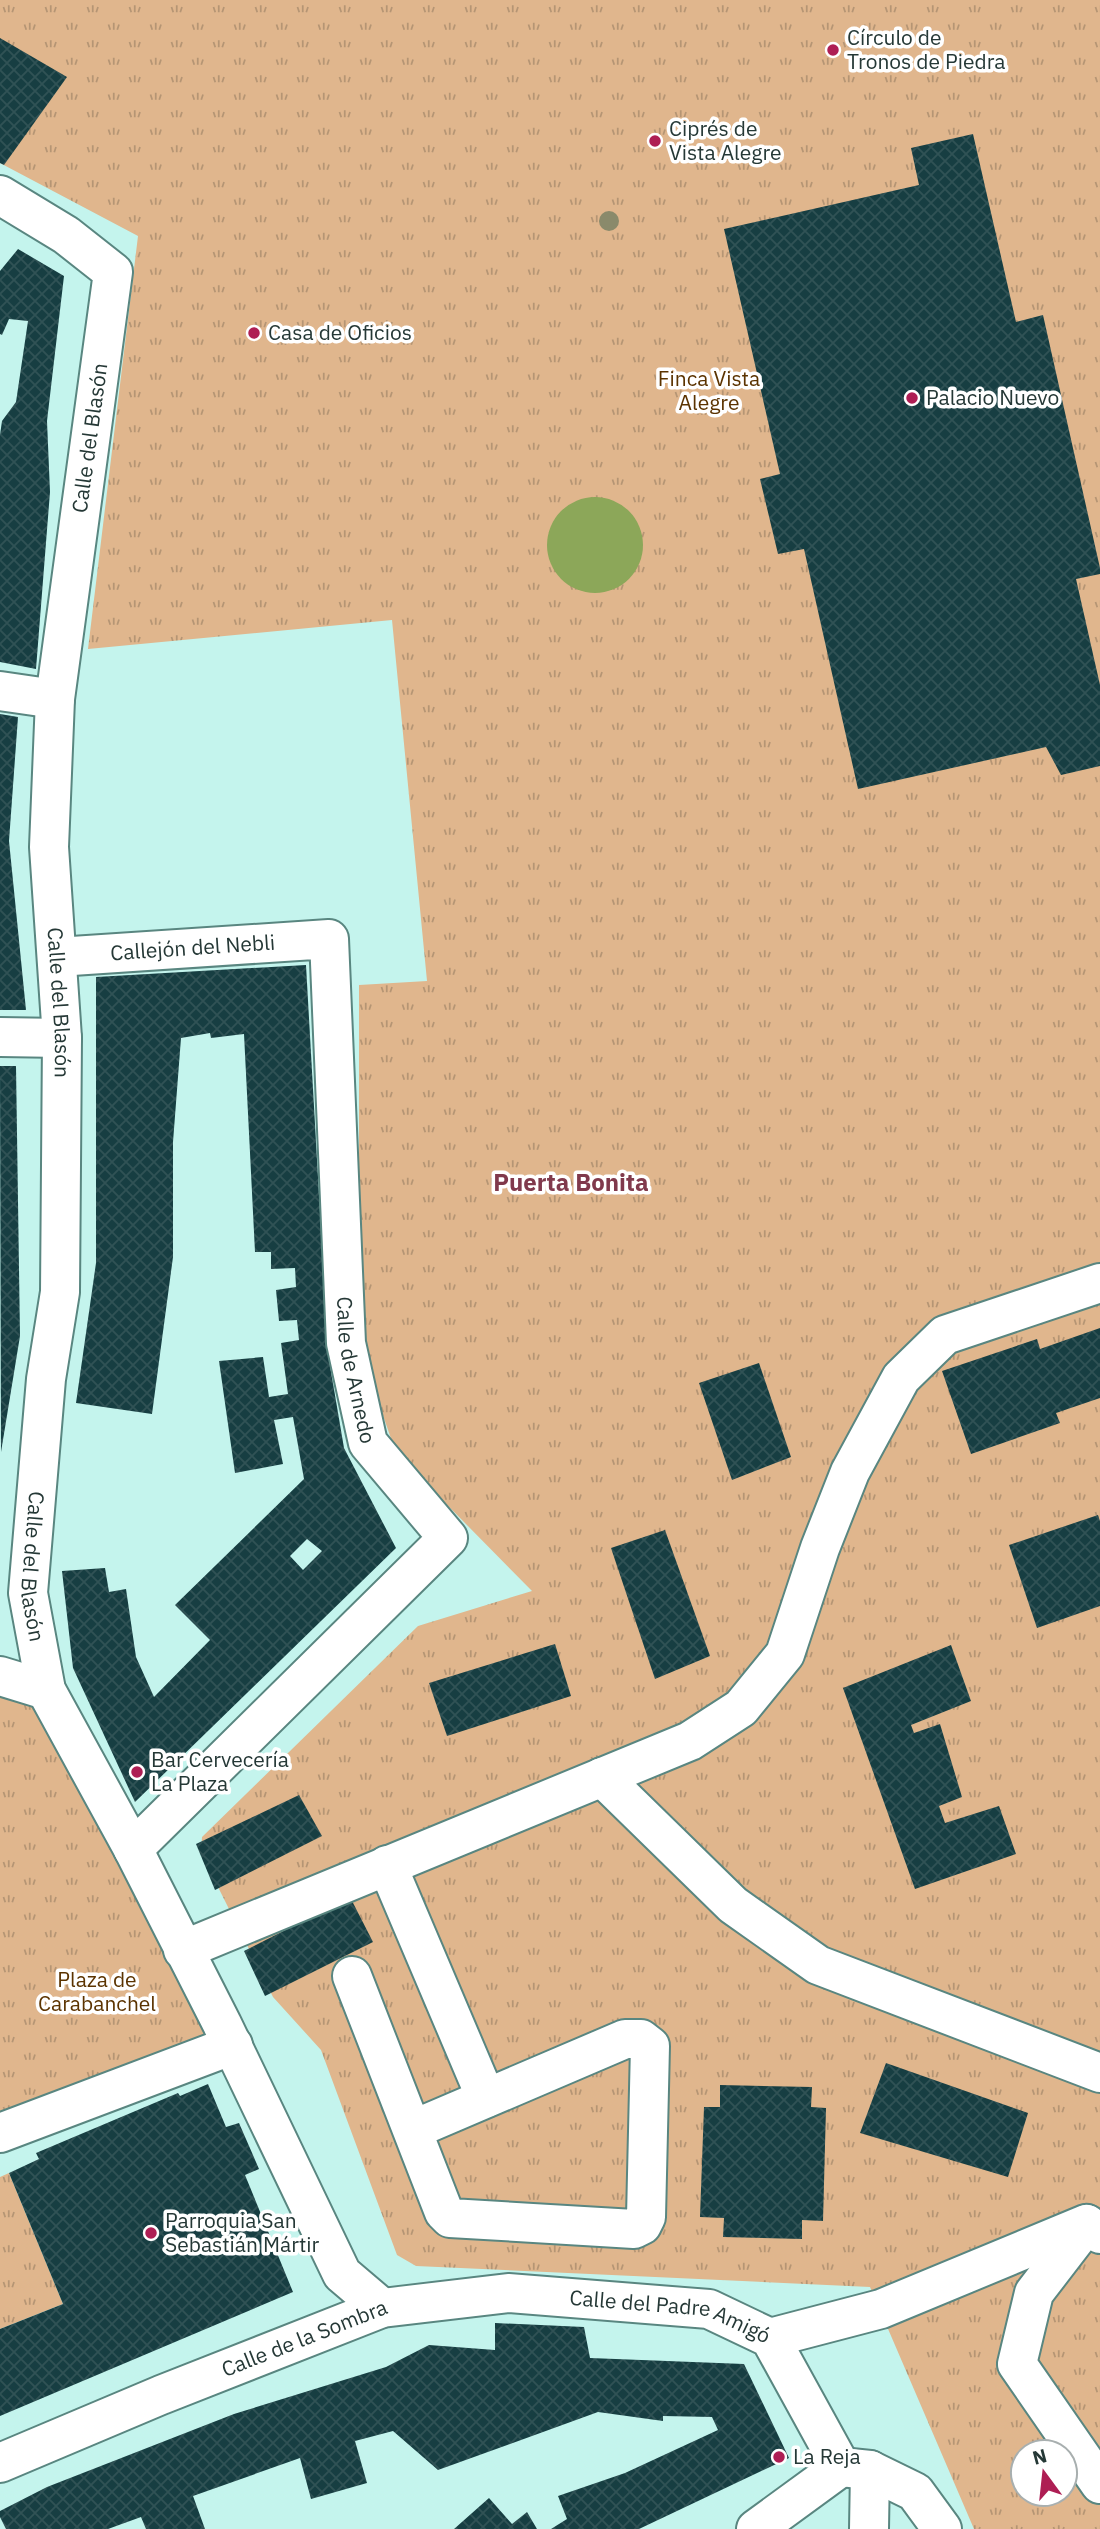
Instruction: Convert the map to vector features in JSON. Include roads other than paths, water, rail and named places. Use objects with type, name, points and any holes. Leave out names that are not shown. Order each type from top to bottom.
[{"type":"street","name":"Calle del Blasón","points":[[3,203],[66,235],[113,272],[55,699],[49,847],[62,1038],[60,1292],[46,1379],[28,1594],[46,1690],[132,1849]]},
{"type":"street","points":[[0,691],[55,699]]},
{"type":"street","name":"Callejón del Nebli","points":[[57,957],[329,939]]},
{"type":"street","name":"Calle de Arnedo","points":[[132,1849],[448,1538],[368,1443],[346,1343],[329,939]]},
{"type":"street","points":[[0,1037],[62,1038]]},
{"type":"street","points":[[132,1849],[183,1950],[690,1741],[741,1708],[785,1654],[820,1548],[850,1472],[901,1378],[945,1335],[1100,1283]]},
{"type":"street","points":[[0,1675],[46,1690]]},
{"type":"street","points":[[602,1777],[733,1905],[818,1965],[1100,2073]]},
{"type":"street","points":[[387,1865],[486,2098]]},
{"type":"street","name":"Calle de la Sombra","points":[[0,2463],[161,2395],[382,2308],[342,2274],[233,2045],[183,1950]]},
{"type":"street","points":[[352,1976],[412,2130],[444,2212],[450,2218],[634,2229],[642,2225],[646,2217],[650,2046],[646,2040],[625,2039],[412,2130]]},
{"type":"street","points":[[0,2133],[233,2045]]},
{"type":"street","points":[[770,2338],[881,2309],[1096,2226]]},
{"type":"street","points":[[1096,2226],[1034,2293],[1017,2364],[1100,2484]]},
{"type":"street","name":"Calle del Padre Amigó","points":[[382,2308],[508,2293],[709,2309],[770,2338],[855,2469]]},
{"type":"street","points":[[756,2529],[855,2469]]},
{"type":"street","points":[[855,2469],[869,2529]]},
{"type":"street","points":[[855,2469],[915,2492],[942,2529]]},
{"type":"place","name":"Círculo de Tronos de Piedra","points":[[833,50]]},
{"type":"place","name":"Ciprés de Vista Alegre","points":[[655,141]]},
{"type":"place","name":"Casa de Oficios","points":[[254,333]]},
{"type":"place","name":"Palacio Nuevo","points":[[912,398]]},
{"type":"place","name":"Bar Cervecería La Plaza","points":[[137,1772]]},
{"type":"place","name":"Parroquia San Sebastián Mártir","points":[[151,2233]]},
{"type":"place","name":"La Reja","points":[[779,2457]]},
{"type":"district","name":"Puerta Bonita","points":[[571,1183]]},
{"type":"park label","name":"Finca Vista Alegre","points":[[709,391]]},
{"type":"park label","name":"Plaza de Carabanchel","points":[[97,1992]]}]
